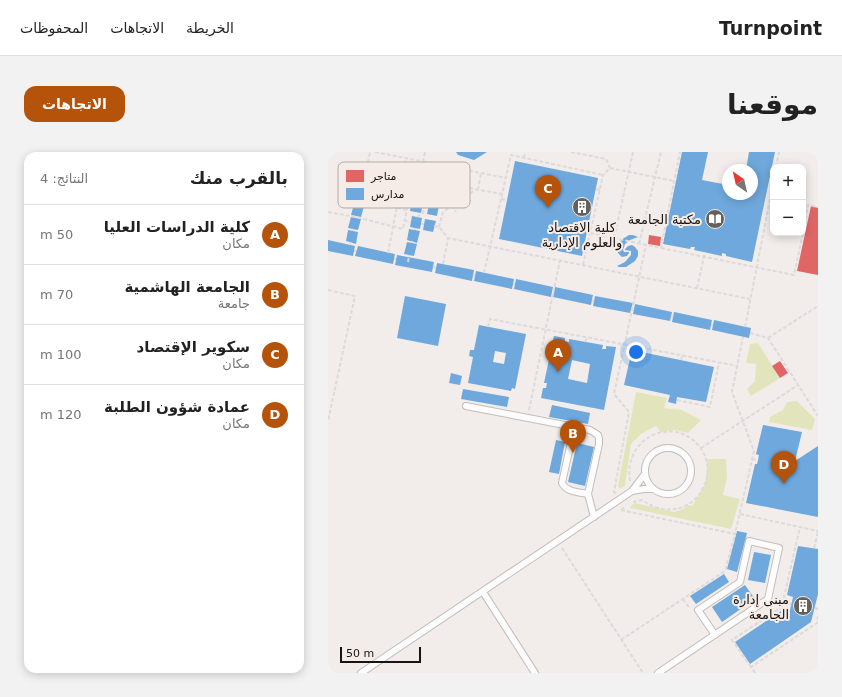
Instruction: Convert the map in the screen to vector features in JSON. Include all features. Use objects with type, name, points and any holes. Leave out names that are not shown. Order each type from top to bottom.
[{"type":"lane","points":[[466,406],[590,430],[598,435],[600,439],[588,494],[594,517]]},
{"type":"lane","points":[[571,442],[562,483],[568,490],[588,494]]},
{"type":"lane","points":[[632,491],[652,489],[665,494],[672,494],[684,488],[691,476],[691,470],[686,457],[676,449],[662,448],[656,451],[646,461],[644,468],[644,475],[652,489]]},
{"type":"lane","points":[[361,673],[608,508],[632,491],[644,475]]},
{"type":"lane","points":[[661,672],[768,599],[779,548],[749,541],[740,582],[698,610],[715,635]]},
{"type":"lane","points":[[483,592],[535,673]]},
{"type":"path","points":[[368,162],[370,152]]},
{"type":"path","points":[[375,152],[423,162],[425,152]]},
{"type":"path","points":[[524,158],[525,152]]},
{"type":"path","points":[[571,152],[606,159],[610,168]]},
{"type":"path","points":[[614,238],[634,152]]},
{"type":"path","points":[[640,244],[661,152]]},
{"type":"path","points":[[661,248],[680,152]]},
{"type":"path","points":[[777,164],[779,152]]},
{"type":"path","points":[[484,273],[511,156],[603,175]]},
{"type":"path","points":[[405,162],[406,158]]},
{"type":"path","points":[[610,168],[674,180]]},
{"type":"path","points":[[583,265],[603,175],[610,168]]},
{"type":"path","points":[[470,171],[506,178]]},
{"type":"path","points":[[477,190],[481,173]]},
{"type":"path","points":[[470,188],[502,194]]},
{"type":"path","points":[[596,189],[600,190]]},
{"type":"path","points":[[470,194],[477,190]]},
{"type":"path","points":[[501,199],[507,200]]},
{"type":"path","points":[[745,327],[770,199]]},
{"type":"path","points":[[806,216],[808,205],[818,207]]},
{"type":"path","points":[[328,212],[356,217],[394,227],[403,229],[406,210],[397,208],[394,227],[388,253]]},
{"type":"path","points":[[417,217],[423,213],[424,208]]},
{"type":"path","points":[[439,227],[443,212],[449,208]]},
{"type":"path","points":[[453,208],[456,212]]},
{"type":"path","points":[[404,220],[411,222]]},
{"type":"path","points":[[434,226],[439,227],[448,238],[750,299]]},
{"type":"path","points":[[590,233],[794,275],[802,236]]},
{"type":"path","points":[[443,264],[448,238]]},
{"type":"path","points":[[618,494],[614,492],[629,412],[614,394],[646,245]]},
{"type":"path","points":[[697,288],[705,252]]},
{"type":"path","points":[[408,262],[409,255]]},
{"type":"path","points":[[528,417],[560,260]]},
{"type":"path","points":[[328,290],[355,296],[328,421]]},
{"type":"path","points":[[768,338],[818,306]]},
{"type":"path","points":[[488,327],[490,319],[738,366]]},
{"type":"path","points":[[750,333],[768,338],[818,416]]},
{"type":"path","points":[[621,640],[725,571],[754,451],[732,392],[743,337]]},
{"type":"path","points":[[681,360],[682,356]]},
{"type":"path","points":[[677,400],[710,407],[719,363]]},
{"type":"path","points":[[700,448],[798,385]]},
{"type":"path","points":[[621,510],[634,501],[642,500],[655,508],[670,510],[678,509],[691,503],[702,492],[707,477],[707,462],[700,448],[690,438],[683,434],[668,431],[653,434],[640,443],[631,457],[629,472],[631,484]]},
{"type":"path","points":[[752,458],[758,460]]},
{"type":"path","points":[[608,508],[735,534]]},
{"type":"path","points":[[740,514],[818,532],[814,548]]},
{"type":"path","points":[[754,673],[732,640],[790,604],[784,597],[800,527]]},
{"type":"path","points":[[557,542],[643,673]]},
{"type":"path","points":[[683,599],[691,611]]},
{"type":"path","points":[[751,667],[817,623],[818,616]]},
{"type":"green space","points":[[758,343],[780,378],[751,396],[747,389],[755,381],[756,364],[746,363],[750,344]]},
{"type":"green space","points":[[636,392],[667,398],[664,408],[682,410],[701,420],[688,433],[675,430],[661,432],[656,426],[641,434],[631,444],[625,486],[620,489],[618,486]]},
{"type":"green space","points":[[797,401],[815,419],[812,430],[769,422],[770,417],[783,410],[787,402]]},
{"type":"green space","points":[[707,459],[726,459],[727,478],[723,495],[740,499],[731,529],[630,508],[635,503],[674,512],[689,505],[692,506],[705,485]]},
{"type":"building: متاجر","points":[[811,206],[818,208],[818,275],[797,271],[805,236],[806,236]]},
{"type":"building: متاجر","points":[[649,235],[661,237],[660,246],[648,244]]},
{"type":"building: متاجر","points":[[780,361],[788,373],[780,378],[772,366]]},
{"type":"building: مدارس","points":[[456,152],[487,152],[474,160],[458,155]]},
{"type":"building: مدارس","name":"مكتبة الجامعة","points":[[682,152],[708,152],[702,180],[722,184],[722,200],[758,200],[758,164],[747,164],[749,152],[775,152],[772,164],[770,164],[770,176],[752,262],[726,256],[726,254],[722,253],[722,256],[694,250],[695,247],[691,247],[690,249],[663,244]]},
{"type":"building: مدارس","name":"كلية الاقتصاد والعلوم الإدارية","points":[[515,161],[598,178],[582,256],[499,239]]},
{"type":"building: مدارس","points":[[353,208],[363,208],[361,217],[351,215]]},
{"type":"building: مدارس","points":[[411,208],[422,208],[421,213],[410,211]]},
{"type":"building: مدارس","points":[[428,208],[438,208],[437,216],[427,214]]},
{"type":"building: مدارس","points":[[412,216],[422,218],[420,229],[410,227]]},
{"type":"building: مدارس","points":[[351,217],[361,219],[358,230],[348,228]]},
{"type":"building: مدارس","points":[[425,219],[436,221],[433,232],[423,230]]},
{"type":"building: مدارس","points":[[409,229],[420,231],[417,243],[407,240]]},
{"type":"building: مدارس","points":[[348,230],[358,232],[356,244],[346,241]]},
{"type":"building: مدارس","points":[[629,235],[638,237],[625,244],[623,250],[624,252],[629,253],[627,256],[622,257],[618,253],[617,247],[621,240]]},
{"type":"building: مدارس","points":[[328,240],[355,246],[353,256],[328,251]]},
{"type":"building: مدارس","points":[[407,242],[417,244],[414,256],[404,254]]},
{"type":"building: مدارس","points":[[632,245],[638,251],[638,256],[635,261],[626,267],[617,266],[625,262],[631,255],[631,251],[625,249]]},
{"type":"building: مدارس","points":[[358,246],[395,254],[393,264],[355,256]]},
{"type":"building: مدارس","points":[[397,255],[434,262],[432,272],[395,265]]},
{"type":"building: مدارس","points":[[437,263],[474,270],[472,281],[435,273]]},
{"type":"building: مدارس","points":[[476,271],[514,279],[512,289],[474,281]]},
{"type":"building: مدارس","points":[[516,279],[553,287],[551,297],[514,289]]},
{"type":"building: مدارس","points":[[555,287],[593,295],[591,305],[553,297]]},
{"type":"building: مدارس","points":[[405,296],[446,304],[438,346],[397,338]]},
{"type":"building: مدارس","points":[[595,296],[633,303],[630,313],[593,306]]},
{"type":"building: مدارس","points":[[635,304],[672,312],[670,321],[633,314]]},
{"type":"building: مدارس","points":[[674,312],[712,320],[710,330],[672,322]]},
{"type":"building: مدارس","points":[[714,320],[751,328],[749,338],[712,330]]},
{"type":"building: مدارس","points":[[479,325],[526,334],[515,389],[512,388],[511,391],[468,383],[473,357],[469,356],[470,350],[474,350]],"holes":[[[495,351],[506,353],[504,364],[493,362]]]},
{"type":"building: مدارس","points":[[554,336],[565,338],[565,341],[569,342],[569,339],[603,345],[602,349],[606,349],[606,346],[616,347],[604,410],[541,398],[543,388],[546,388],[547,383],[544,383],[551,350],[554,350],[555,345],[552,344]],"holes":[[[572,360],[590,364],[587,383],[568,379]]]},
{"type":"building: مدارس","points":[[632,350],[714,367],[706,402],[677,397],[676,404],[668,402],[670,395],[624,385]]},
{"type":"building: مدارس","points":[[451,373],[462,376],[460,385],[449,383]]},
{"type":"building: مدارس","points":[[463,389],[509,397],[507,407],[461,399]]},
{"type":"building: مدارس","points":[[552,405],[590,413],[588,424],[549,417]]},
{"type":"building: مدارس","points":[[763,425],[802,432],[795,461],[818,446],[818,517],[746,503],[755,464],[757,464],[758,460],[759,455],[756,454]]},
{"type":"building: مدارس","points":[[556,440],[565,442],[559,474],[549,472]]},
{"type":"building: مدارس","points":[[577,443],[594,447],[585,486],[568,482]]},
{"type":"building: مدارس","points":[[737,531],[747,533],[737,572],[727,569]]},
{"type":"building: مدارس","name":"مبنى إدارة الجامعة","points":[[798,546],[818,549],[818,594],[811,622],[750,664],[735,642],[784,609],[790,610],[793,597],[787,595]]},
{"type":"building: مدارس","points":[[754,552],[771,555],[765,583],[748,580]]},
{"type":"building: مدارس","points":[[724,574],[729,582],[696,604],[690,596]]},
{"type":"building: مدارس","points":[[745,585],[755,599],[722,622],[712,607]]},
{"type":"place","name":"كلية الاقتصاد والعلوم الإدارية","points":[[582,207]]},
{"type":"place","name":"سكوير الإقتصاد","points":[[548,208]]},
{"type":"place","name":"مكتبة الجامعة","points":[[715,219]]},
{"type":"place","name":"كلية الدراسات العليا","points":[[558,372]]},
{"type":"place","name":"الجامعة الهاشمية","points":[[573,453]]},
{"type":"place","name":"عمادة شؤون الطلبة","points":[[784,484]]},
{"type":"place","name":"مبنى إدارة الجامعة","points":[[803,606]]}]
